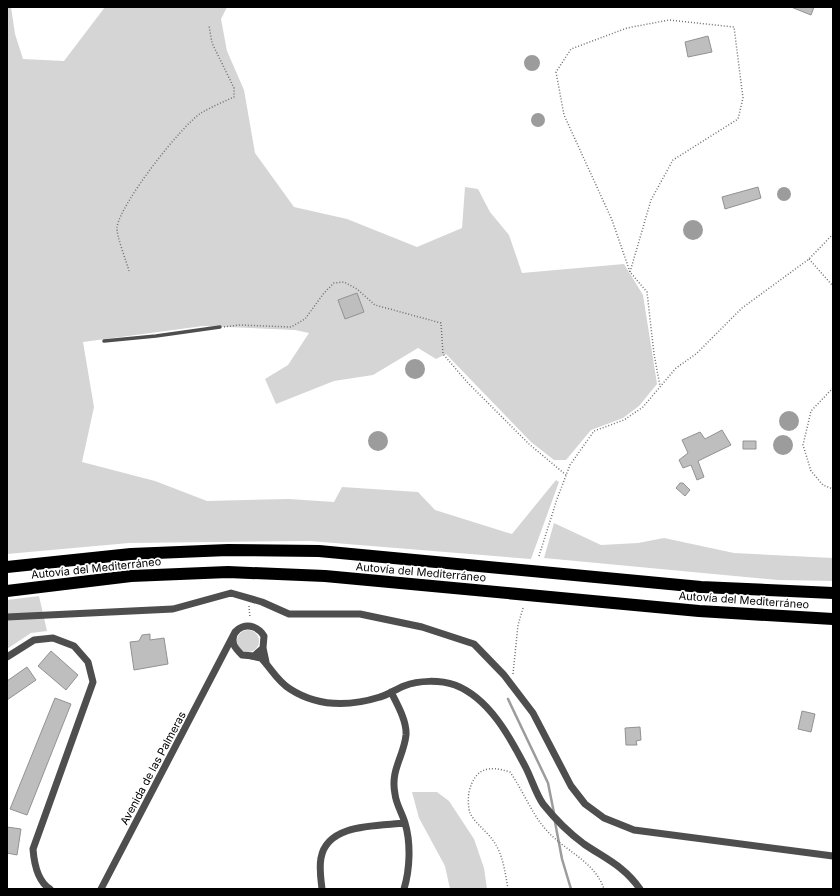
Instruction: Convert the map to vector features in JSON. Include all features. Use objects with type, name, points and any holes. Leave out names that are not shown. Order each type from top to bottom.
[{"type":"highway","name":"Autovía del Mediterráneo","points":[[7,567],[131,554],[228,550],[319,552],[701,587],[833,594]]},
{"type":"highway","name":"Autovía del Mediterráneo","points":[[7,591],[131,576],[228,572],[325,576],[699,610],[833,618]]},
{"type":"street","points":[[7,617],[173,609],[231,593],[262,602],[289,614],[360,614],[422,627],[474,644],[512,685],[533,713],[571,786],[585,804],[604,818],[634,830],[833,856]]},
{"type":"street","points":[[242,655],[234,645],[233,638],[235,632],[242,627],[250,625],[256,626],[263,634],[263,648],[266,663]]},
{"type":"street","name":"Avenida de las Palmeras","points":[[101,889],[224,658],[235,632]]},
{"type":"street","points":[[7,657],[34,640],[54,638],[74,646],[88,662],[93,682],[32,849],[35,867],[46,886],[50,889]]},
{"type":"street","points":[[251,656],[260,652],[263,648]]},
{"type":"street","points":[[224,658],[232,653],[261,658],[273,674],[289,688],[318,702],[348,704],[381,697],[405,685],[430,681],[455,685],[479,699],[496,719],[510,739],[526,768],[542,803],[560,824],[584,844],[611,860],[632,877],[640,889]]},
{"type":"street","points":[[391,692],[400,710],[406,733],[402,750],[395,768],[394,794],[405,823],[409,857],[404,889]]},
{"type":"street","points":[[322,889],[321,858],[327,842],[344,832],[405,823]]},
{"type":"lane","points":[[104,341],[156,336],[220,327]]},
{"type":"path","points":[[630,272],[651,200],[673,160],[738,119],[743,98],[734,27],[669,20],[627,28],[571,49],[556,72],[564,115],[612,220],[630,272],[647,292],[654,354],[660,386]]},
{"type":"path","points":[[129,271],[117,229],[126,208],[148,170],[200,114],[234,97],[234,88],[212,43],[209,26]]},
{"type":"path","points":[[539,556],[566,474],[570,465],[594,431],[624,420],[643,407],[676,368],[696,354],[742,308],[809,259],[833,234]]},
{"type":"path","points":[[809,259],[833,286]]},
{"type":"path","points":[[220,327],[239,325],[291,327],[305,319],[324,293],[334,283],[344,282],[357,289],[375,305],[441,323],[443,354],[468,383],[529,444],[566,474]]},
{"type":"path","points":[[833,388],[811,411],[803,445],[811,471],[823,485],[833,489]]},
{"type":"path","points":[[248,598],[250,625]]},
{"type":"path","points":[[512,685],[518,625],[523,608]]},
{"type":"path","points":[[508,889],[504,865],[494,841],[470,813],[468,796],[472,778],[483,770],[499,768],[510,772],[534,813],[548,832],[590,866],[600,878],[604,889]]},
{"type":"shaded area","points":[[7,7],[11,7],[15,34],[23,59],[64,61],[105,7],[227,7],[221,19],[227,51],[244,90],[255,153],[294,207],[347,219],[417,247],[462,228],[465,187],[478,189],[490,212],[509,235],[522,273],[624,264],[643,295],[657,384],[639,406],[623,418],[591,430],[566,460],[554,460],[531,442],[446,354],[436,359],[418,348],[373,375],[334,381],[276,404],[265,379],[288,365],[309,333],[295,330],[203,326],[83,342],[94,407],[82,462],[155,481],[207,501],[289,499],[334,502],[342,487],[418,492],[435,510],[512,534],[556,480],[559,482],[531,559],[310,541],[129,543],[7,554]]},
{"type":"shaded area","points":[[532,55],[539,60],[540,63],[535,70],[532,71],[525,66],[524,63],[529,56]]},
{"type":"shaded area","points":[[535,113],[541,113],[545,117],[545,123],[541,127],[535,127],[531,123],[531,117]]},
{"type":"shaded area","points":[[781,187],[787,187],[791,191],[791,197],[787,201],[781,201],[777,197],[777,191]]},
{"type":"shaded area","points":[[693,220],[700,223],[703,230],[700,237],[693,240],[686,237],[683,230],[686,223]]},
{"type":"shaded area","points":[[415,359],[422,362],[425,369],[422,376],[415,379],[408,376],[405,369],[408,362]]},
{"type":"shaded area","points":[[789,411],[796,414],[799,421],[796,428],[789,431],[782,428],[779,421],[782,414]]},
{"type":"shaded area","points":[[378,431],[385,434],[388,441],[385,448],[378,451],[371,448],[368,441],[371,434]]},
{"type":"shaded area","points":[[783,435],[790,438],[793,445],[790,452],[783,455],[776,452],[773,445],[776,438]]},
{"type":"shaded area","points":[[554,523],[601,545],[638,543],[664,538],[734,553],[833,558],[833,581],[778,580],[544,558]]},
{"type":"shaded area","points":[[39,596],[47,631],[31,633],[7,649],[7,600]]},
{"type":"shaded area","points":[[248,630],[256,633],[259,641],[256,649],[248,652],[240,649],[237,641],[240,633]]},
{"type":"shaded area","points":[[412,792],[437,792],[449,801],[474,839],[484,868],[487,889],[450,889],[445,866],[419,818]]},
{"type":"building","points":[[791,7],[814,7],[811,15]]},
{"type":"building","points":[[708,36],[712,52],[688,57],[685,42]]},
{"type":"building","points":[[758,187],[761,198],[725,209],[722,197]]},
{"type":"building","points":[[357,293],[364,312],[345,319],[338,300]]},
{"type":"building","points":[[722,430],[731,445],[698,461],[704,477],[697,480],[691,465],[683,468],[679,460],[688,453],[682,440],[700,432],[705,439]]},
{"type":"building","points":[[743,441],[756,441],[756,449],[743,449]]},
{"type":"building","points":[[680,483],[683,483],[690,490],[685,496],[676,488]]},
{"type":"building","points":[[150,634],[150,640],[164,638],[168,664],[134,670],[130,642],[139,641],[142,635]]},
{"type":"building","points":[[51,651],[78,675],[66,690],[38,666]]},
{"type":"building","points":[[27,667],[36,680],[7,700],[7,681]]},
{"type":"building","points":[[55,698],[71,704],[27,815],[10,809]]},
{"type":"building","points":[[802,711],[815,714],[811,732],[798,729]]},
{"type":"building","points":[[640,727],[641,740],[636,741],[637,745],[626,745],[625,728]]},
{"type":"building","points":[[7,827],[21,829],[17,855],[7,853]]},
{"type":"waterway","points":[[508,699],[548,783],[554,813]]},
{"type":"waterway","points":[[555,822],[562,859],[571,889]]}]
